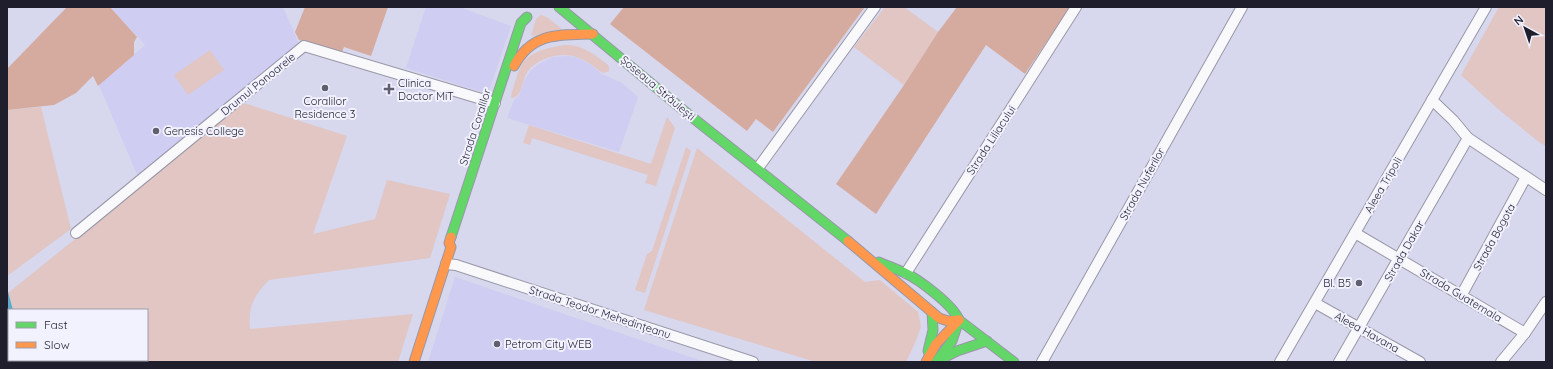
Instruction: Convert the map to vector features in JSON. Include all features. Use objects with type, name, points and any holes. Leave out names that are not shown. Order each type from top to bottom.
[{"type":"street","name":"Strada Coralilor","points":[[451,247],[455,245],[514,66],[527,25],[527,17],[530,7]]},
{"type":"street","name":"Șoseaua Străulești","points":[[560,7],[688,114],[870,258],[939,318],[948,321],[959,320]]},
{"type":"street","points":[[758,168],[875,7]]},
{"type":"street","name":"Strada Liliacului","points":[[906,273],[1076,7]]},
{"type":"street","name":"Strada Nuferilor","points":[[1042,362],[1242,7]]},
{"type":"street","name":"Aleea Tripoli","points":[[1280,362],[1486,7]]},
{"type":"street","name":"Strada Coralilor","points":[[414,362],[446,264],[451,247],[450,243],[521,23],[527,17]]},
{"type":"street","points":[[514,66],[525,49],[534,43],[553,37],[592,34]]},
{"type":"street","name":"Drumul Ponoarele","points":[[76,233],[304,46],[495,103]]},
{"type":"street","points":[[1432,100],[1453,120],[1468,138],[1546,190]]},
{"type":"street","name":"Strada Dakar","points":[[1340,362],[1468,138]]},
{"type":"street","name":"Strada Bogota","points":[[1461,296],[1526,178]]},
{"type":"street","name":"Strada Guatemala","points":[[1355,233],[1525,333]]},
{"type":"street","name":"Șoseaua Străulești","points":[[870,258],[915,278],[949,305],[956,313],[959,320],[1014,362]]},
{"type":"street","name":"Strada Teodor Mehedințeanu","points":[[446,264],[456,265],[754,362]]},
{"type":"street","points":[[1501,362],[1525,333],[1546,302]]},
{"type":"street","name":"Aleea Havana","points":[[1315,303],[1420,362]]},
{"type":"street","points":[[931,361],[933,330],[932,312]]},
{"type":"street","points":[[931,361],[936,344],[959,320]]},
{"type":"street","points":[[931,361],[987,341]]},
{"type":"shaded area","points":[[67,7],[110,7],[137,37],[134,42],[134,55],[98,86],[93,76],[76,93],[54,105],[7,110],[7,69]]},
{"type":"shaded area","name":"Genesis College","points":[[110,7],[283,7],[299,44],[138,177],[99,85],[145,45]]},
{"type":"shaded area","points":[[305,7],[388,7],[371,56],[344,47],[342,52],[299,40],[295,32]]},
{"type":"shaded area","points":[[426,7],[459,7],[511,26],[488,94],[406,68]]},
{"type":"shaded area","points":[[624,7],[865,7],[773,132],[756,119],[747,131],[610,24]]},
{"type":"shaded area","points":[[885,7],[904,7],[938,32],[904,85],[854,47]]},
{"type":"shaded area","points":[[957,7],[1070,7],[1025,74],[986,45],[876,214],[836,184],[904,85],[938,32]]},
{"type":"shaded area","points":[[1499,7],[1546,7],[1546,146],[1498,109],[1461,75]]},
{"type":"shaded area","points":[[541,15],[547,17],[563,30],[531,36],[536,19]]},
{"type":"shaded area","points":[[573,45],[588,51],[607,64],[609,71],[603,73],[579,58],[559,55],[545,59],[533,66],[526,74],[520,91],[516,97],[512,98],[511,96],[517,75],[526,59],[543,50]]},
{"type":"shaded area","points":[[210,50],[224,70],[188,95],[174,75]]},
{"type":"shaded area","points":[[553,57],[577,57],[590,64],[602,74],[622,83],[638,97],[619,152],[507,118],[514,100],[519,96],[524,81],[530,71],[538,64]]},
{"type":"shaded area","points":[[244,103],[347,136],[313,234],[375,219],[387,180],[450,194],[430,258],[269,280],[259,291],[251,308],[250,329],[413,314],[398,362],[18,362],[148,361],[148,309],[13,309],[8,293]]},
{"type":"shaded area","points":[[41,107],[71,229],[7,276],[7,110]]},
{"type":"shaded area","points":[[667,117],[675,128],[656,186],[645,183],[648,175],[532,138],[530,145],[523,143],[529,125],[651,164]]},
{"type":"shaded area","points":[[686,147],[691,151],[645,293],[635,290],[647,254],[652,251]]},
{"type":"shaded area","points":[[697,148],[865,282],[880,280],[918,312],[921,327],[906,362],[816,362],[644,310]]},
{"type":"shaded area","points":[[455,277],[705,362],[428,362]]},
{"type":"shaded area","points":[[7,288],[13,309],[8,309],[8,361],[18,362],[7,362]]},
{"type":"traffic: fast","points":[[559,7],[688,114],[848,241]]},
{"type":"traffic: fast","points":[[451,237],[521,23],[527,17]]},
{"type":"traffic: fast","points":[[879,262],[905,273],[919,281],[943,300],[956,314],[959,320],[1014,362]]},
{"type":"traffic: fast","points":[[928,351],[933,330],[932,312]]},
{"type":"traffic: fast","points":[[939,358],[952,341],[959,320]]},
{"type":"traffic: fast","points":[[937,361],[957,351],[987,341]]},
{"type":"traffic: slow","points":[[514,66],[521,55],[538,41],[558,36],[593,34]]},
{"type":"traffic: slow","points":[[414,362],[451,247],[449,243],[451,237]]},
{"type":"traffic: slow","points":[[848,241],[939,318],[948,321],[959,320]]},
{"type":"traffic: slow","points":[[926,362],[936,344],[959,320]]},
{"type":"place","name":"Coralilor Residence 3","points":[[325,88]]},
{"type":"place","name":"Clinica Doctor MiT","points":[[389,89]]},
{"type":"place","name":"Genesis College","points":[[156,131]]},
{"type":"place","name":"Bl. B5","points":[[1359,283]]},
{"type":"place","name":"Petrom City WEB","points":[[497,344]]}]
